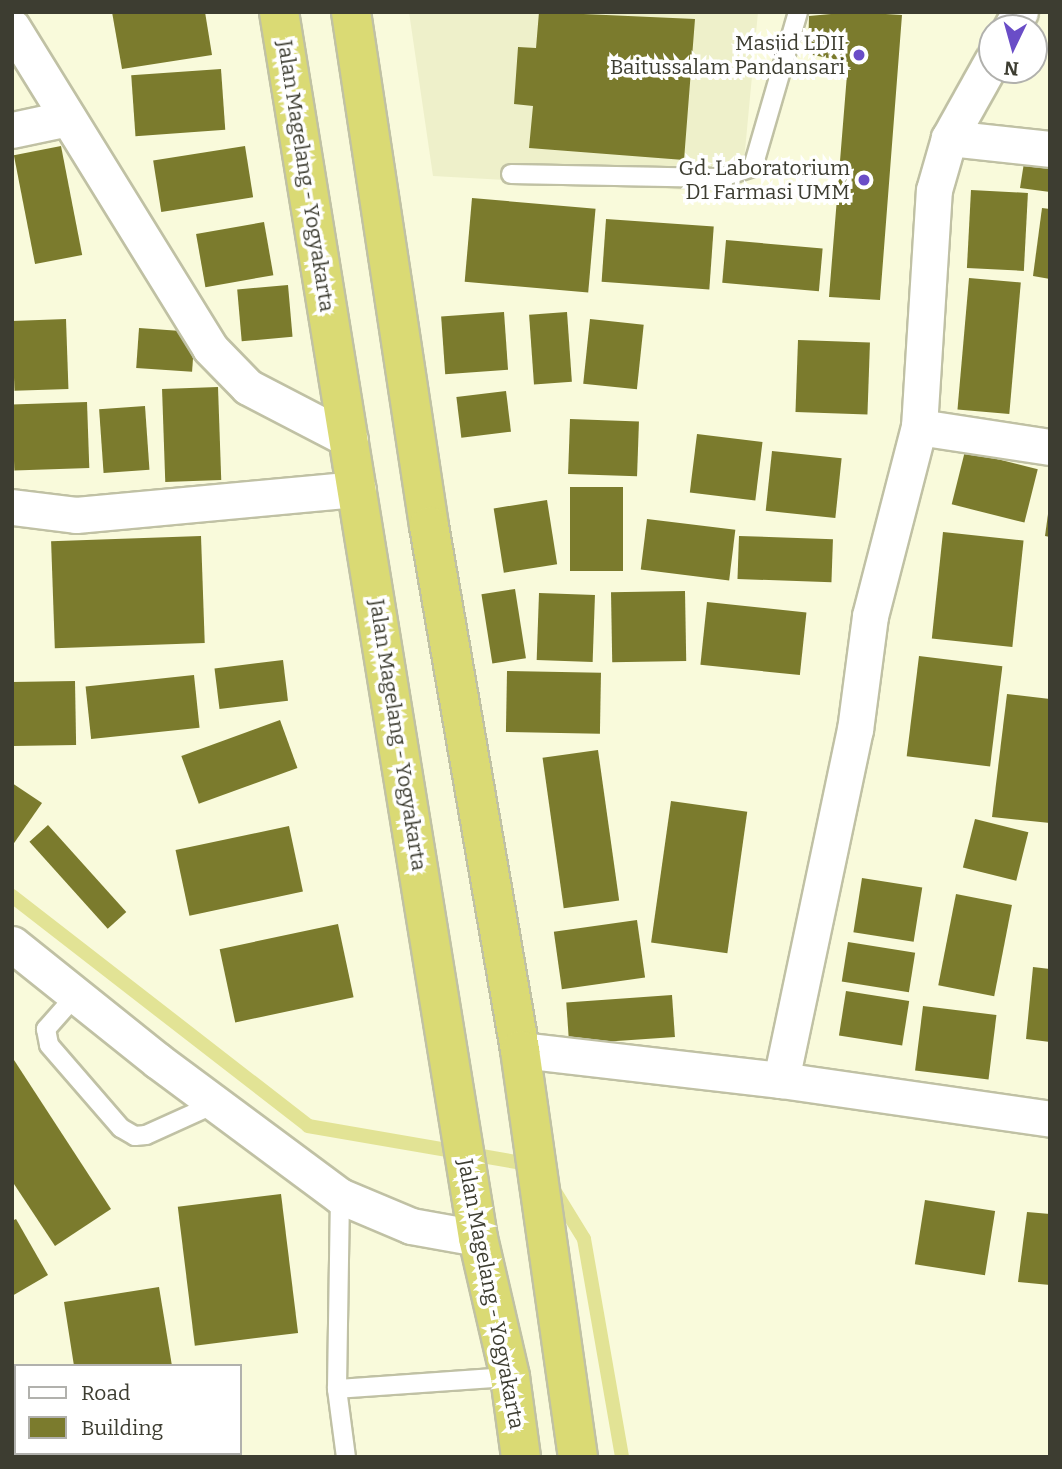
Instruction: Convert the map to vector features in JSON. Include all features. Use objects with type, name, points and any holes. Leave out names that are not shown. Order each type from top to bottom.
[{"type":"highway","name":"Jalan Magelang - Yogyakarta","points":[[279,12],[359,489],[464,1156],[478,1238],[510,1377],[521,1457]]},
{"type":"highway","points":[[351,12],[429,526],[520,1050],[523,1096],[578,1457]]},
{"type":"street","points":[[12,27],[210,348],[248,387],[349,440]]},
{"type":"street","points":[[781,1080],[855,730],[870,616],[919,427],[934,190],[949,138],[979,84]]},
{"type":"street","points":[[12,130],[68,118]]},
{"type":"street","points":[[949,138],[1050,149]]},
{"type":"street","points":[[919,427],[1050,447]]},
{"type":"street","points":[[12,507],[76,514],[359,489]]},
{"type":"street","points":[[18,956],[77,994],[340,1196],[411,1226],[478,1238]]},
{"type":"street","points":[[520,1050],[781,1080],[1050,1119]]},
{"type":"lane","points":[[511,174],[719,177],[753,167],[798,12]]},
{"type":"lane","points":[[77,994],[46,1029],[49,1045],[121,1128],[135,1136],[146,1135],[217,1103]]},
{"type":"lane","points":[[340,1196],[337,1389],[346,1457]]},
{"type":"lane","points":[[337,1389],[510,1377]]},
{"type":"shaded area","points":[[409,12],[758,12],[741,193],[433,176]]},
{"type":"building","points":[[112,12],[205,12],[212,55],[122,69]]},
{"type":"building","points":[[539,12],[695,19],[684,160],[529,148],[533,106],[514,104],[518,47],[536,48]]},
{"type":"building","name":"Gd. Laboratorium D1 Farmasi UMM","points":[[853,12],[902,15],[880,300],[829,297],[848,62],[808,54],[809,16]]},
{"type":"building","points":[[221,69],[225,130],[135,136],[131,75]]},
{"type":"building","points":[[61,146],[82,255],[35,264],[14,155]]},
{"type":"building","points":[[245,146],[253,197],[161,212],[153,161]]},
{"type":"building","points":[[1026,150],[1050,153],[1050,192],[1020,188]]},
{"type":"building","points":[[971,190],[1028,193],[1024,271],[967,268]]},
{"type":"building","points":[[472,198],[596,209],[588,292],[465,282]]},
{"type":"building","points":[[1042,208],[1050,209],[1050,279],[1033,276]]},
{"type":"building","points":[[606,219],[714,227],[709,289],[602,282]]},
{"type":"building","points":[[264,222],[273,275],[205,287],[196,234]]},
{"type":"building","points":[[726,240],[823,248],[819,291],[722,283]]},
{"type":"building","points":[[969,278],[1021,283],[1009,414],[957,409]]},
{"type":"building","points":[[288,285],[293,337],[242,341],[237,289]]},
{"type":"building","points":[[504,312],[508,370],[445,374],[441,316]]},
{"type":"building","points":[[567,312],[572,382],[534,384],[529,315]]},
{"type":"building","points":[[66,319],[68,389],[14,391],[12,321]]},
{"type":"building","points":[[590,319],[644,325],[637,389],[583,384]]},
{"type":"building","points":[[139,328],[195,332],[192,372],[136,368]]},
{"type":"building","points":[[798,340],[870,343],[867,414],[795,412]]},
{"type":"building","points":[[218,387],[221,480],[165,482],[162,389]]},
{"type":"building","points":[[506,391],[511,432],[461,438],[456,397]]},
{"type":"building","points":[[87,402],[89,468],[14,471],[12,405]]},
{"type":"building","points":[[145,406],[149,470],[104,473],[99,409]]},
{"type":"building","points":[[570,419],[639,421],[637,476],[568,474]]},
{"type":"building","points":[[697,434],[763,442],[755,501],[690,493]]},
{"type":"building","points":[[772,451],[842,458],[835,518],[766,511]]},
{"type":"building","points":[[965,451],[1038,469],[1024,523],[952,504]]},
{"type":"building","points":[[570,487],[623,487],[623,571],[570,571]]},
{"type":"building","points":[[547,500],[557,564],[504,573],[494,508]]},
{"type":"building","points":[[1050,514],[1050,537],[1045,536]]},
{"type":"building","points":[[647,519],[735,530],[729,580],[641,570]]},
{"type":"building","points":[[943,532],[1024,540],[1012,647],[932,638]]},
{"type":"building","points":[[201,536],[205,643],[55,648],[51,541]]},
{"type":"building","points":[[739,536],[833,539],[831,582],[737,579]]},
{"type":"building","points":[[515,589],[526,658],[492,663],[481,594]]},
{"type":"building","points":[[685,591],[686,661],[612,662],[611,592]]},
{"type":"building","points":[[539,593],[595,595],[593,662],[537,660]]},
{"type":"building","points":[[707,602],[806,612],[800,675],[700,665]]},
{"type":"building","points":[[919,656],[1002,666],[990,766],[907,756]]},
{"type":"building","points":[[283,660],[288,701],[220,709],[215,668]]},
{"type":"building","points":[[507,671],[601,673],[600,734],[506,732]]},
{"type":"building","points":[[194,675],[200,728],[91,739],[86,686]]},
{"type":"building","points":[[75,681],[76,745],[13,746],[12,682]]},
{"type":"building","points":[[1007,694],[1050,699],[1050,823],[992,817]]},
{"type":"building","points":[[280,720],[297,768],[199,804],[181,756]]},
{"type":"building","points":[[598,750],[619,901],[564,908],[543,758]]},
{"type":"building","points":[[12,783],[42,803],[12,846]]},
{"type":"building","points":[[671,801],[747,812],[727,953],[651,943]]},
{"type":"building","points":[[975,819],[1028,832],[1016,881],[963,868]]},
{"type":"building","points":[[48,825],[126,912],[108,929],[29,842]]},
{"type":"building","points":[[289,826],[303,892],[189,916],[176,850]]},
{"type":"building","points":[[862,878],[922,888],[914,942],[853,932]]},
{"type":"building","points":[[956,894],[1012,905],[994,996],[938,985]]},
{"type":"building","points":[[637,920],[645,977],[562,989],[554,932]]},
{"type":"building","points":[[338,924],[354,997],[235,1023],[220,949]]},
{"type":"building","points":[[848,942],[915,953],[909,992],[842,982]]},
{"type":"building","points":[[1033,967],[1050,969],[1050,1042],[1026,1039]]},
{"type":"building","points":[[846,991],[909,1001],[902,1045],[839,1035]]},
{"type":"building","points":[[672,995],[675,1037],[569,1044],[566,1002]]},
{"type":"building","points":[[923,1006],[996,1015],[989,1080],[915,1071]]},
{"type":"building","points":[[14,1060],[111,1209],[55,1246],[12,1181]]},
{"type":"building","points":[[281,1194],[298,1333],[195,1346],[178,1207]]},
{"type":"building","points":[[925,1200],[995,1211],[985,1275],[915,1264]]},
{"type":"building","points":[[1027,1212],[1050,1214],[1050,1285],[1018,1282]]},
{"type":"building","points":[[16,1219],[48,1275],[12,1296],[12,1221]]},
{"type":"building","points":[[159,1287],[172,1364],[74,1364],[64,1302]]},
{"type":"waterway","points":[[12,896],[308,1126],[533,1165]]},
{"type":"waterway","points":[[552,1187],[584,1239],[622,1457]]},
{"type":"place","name":"Masjid LDII Baitussalam Pandansari","points":[[859,55]]},
{"type":"place","name":"Gd. Laboratorium D1 Farmasi UMM","points":[[864,180]]}]
